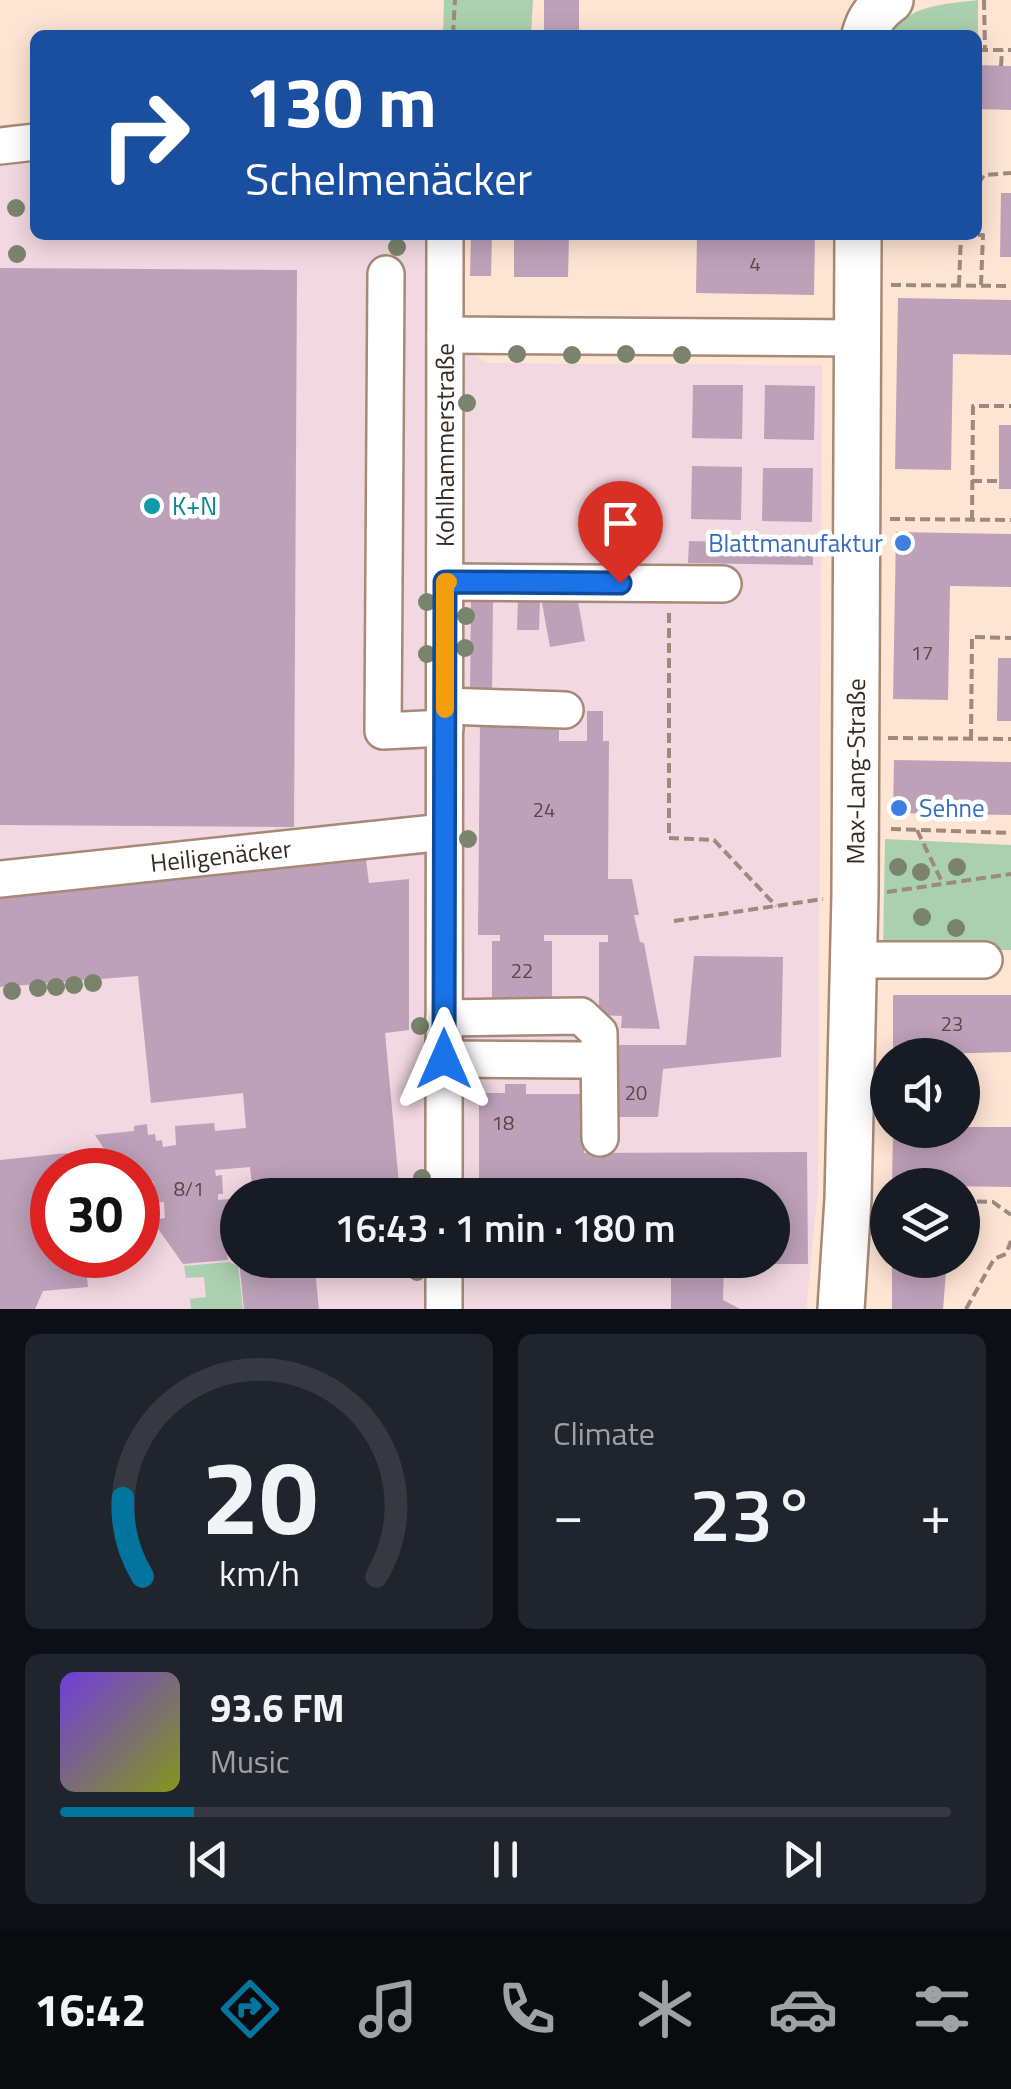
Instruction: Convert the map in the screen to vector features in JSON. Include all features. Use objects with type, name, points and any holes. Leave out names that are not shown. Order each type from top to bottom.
[{"type":"main road","points":[[868,30],[879,8],[890,0]]},
{"type":"main road","name":"Max-Lang-Straße","points":[[841,1309],[854,960],[858,240]]},
{"type":"street","points":[[0,146],[30,143]]},
{"type":"street","name":"Kohlhammerstraße","points":[[444,1178],[445,240]]},
{"type":"street","points":[[386,274],[384,731],[445,717],[564,710]]},
{"type":"street","points":[[445,335],[858,338]]},
{"type":"street","points":[[445,582],[723,584]]},
{"type":"street","name":"Heiligenäcker","points":[[0,878],[444,832]]},
{"type":"street","points":[[854,960],[984,960]]},
{"type":"street","points":[[444,1018],[581,1016],[600,1032],[600,1138]]},
{"type":"street","points":[[444,1059],[580,1060]]},
{"type":"street","points":[[444,1278],[444,1309]]},
{"type":"path","points":[[452,30],[454,0]]},
{"type":"path","points":[[984,0],[985,50],[1011,50]]},
{"type":"path","points":[[1002,50],[1002,66]]},
{"type":"path","points":[[982,178],[1011,173]]},
{"type":"path","points":[[982,234],[982,285]]},
{"type":"path","points":[[959,285],[961,240]]},
{"type":"path","points":[[887,285],[1011,286]]},
{"type":"path","points":[[972,520],[973,406],[1011,406]]},
{"type":"path","points":[[972,481],[999,480]]},
{"type":"path","points":[[885,518],[1011,520]]},
{"type":"path","points":[[652,584],[670,606],[669,838],[714,840],[776,906]]},
{"type":"path","points":[[971,738],[972,638],[1011,638]]},
{"type":"path","points":[[883,738],[1011,739]]},
{"type":"path","points":[[856,828],[1011,833]]},
{"type":"path","points":[[917,830],[944,884]]},
{"type":"path","points":[[674,921],[1011,874]]},
{"type":"path","points":[[980,1202],[994,1202],[1011,1215]]},
{"type":"path","points":[[966,1309],[994,1259],[1006,1254],[1011,1240]]},
{"type":"shaded area","points":[[30,143],[30,240],[445,240],[445,335],[487,363],[822,365],[818,1190],[806,1309],[0,1309],[0,146]]},
{"type":"green space","points":[[444,0],[533,0],[531,30],[443,30]]},
{"type":"green space","points":[[978,0],[978,30],[892,30],[906,17],[940,5]]},
{"type":"green space","points":[[885,839],[1011,845],[1011,950],[883,948]]},
{"type":"green space","points":[[220,1263],[220,1278],[239,1278],[243,1309],[191,1309],[190,1299],[206,1297],[204,1277],[186,1278],[184,1266]]},
{"type":"building","points":[[544,0],[579,0],[579,30],[544,30]]},
{"type":"building","points":[[982,65],[1011,66],[1011,110],[982,109]]},
{"type":"building","points":[[1001,193],[1011,193],[1011,257],[1000,257]]},
{"type":"building","points":[[471,240],[492,240],[491,276],[470,276]]},
{"type":"building","points":[[514,240],[569,240],[568,277],[514,277]]},
{"type":"building","points":[[697,240],[815,240],[814,295],[696,293]]},
{"type":"building","name":"K+N","points":[[0,268],[297,270],[294,827],[0,825]]},
{"type":"building","points":[[898,298],[1011,300],[1011,355],[953,354],[951,470],[895,469]]},
{"type":"building","points":[[693,385],[743,385],[742,439],[692,438]]},
{"type":"building","points":[[765,385],[815,386],[814,440],[764,439]]},
{"type":"building","points":[[999,425],[1011,425],[1011,489],[999,489]]},
{"type":"building","points":[[692,466],[742,467],[741,520],[691,519]]},
{"type":"building","points":[[763,468],[813,468],[812,522],[762,521]]},
{"type":"building","points":[[896,532],[1011,534],[1011,587],[950,586],[948,700],[893,699]]},
{"type":"building","points":[[689,541],[813,544],[813,565],[688,563]]},
{"type":"building","points":[[577,596],[585,641],[550,647],[542,603]]},
{"type":"building","points":[[471,597],[493,597],[492,695],[470,694]]},
{"type":"building","points":[[518,597],[540,598],[539,630],[517,630]]},
{"type":"building","points":[[998,658],[1011,658],[1011,721],[997,721]]},
{"type":"building","points":[[587,711],[603,711],[603,741],[609,741],[608,879],[632,879],[639,915],[634,915],[640,942],[644,943],[660,1029],[621,1028],[622,1016],[599,1015],[599,942],[608,942],[608,935],[544,935],[544,941],[552,941],[552,1002],[492,1001],[492,941],[500,941],[500,935],[478,935],[480,722],[559,723],[559,741],[587,741]]},
{"type":"building","points":[[894,760],[1011,762],[1011,815],[893,813]]},
{"type":"building","points":[[366,860],[369,883],[409,879],[409,1030],[385,1033],[398,1178],[251,1178],[250,1167],[215,1170],[216,1176],[222,1175],[218,1194],[220,1261],[183,1264],[160,1231],[160,1219],[165,1218],[164,1202],[160,1202],[160,1148],[103,1148],[95,1135],[134,1131],[134,1126],[147,1124],[148,1135],[155,1134],[163,1147],[176,1145],[175,1126],[214,1123],[215,1131],[246,1128],[243,1093],[151,1103],[138,976],[0,987],[0,895]]},
{"type":"building","points":[[694,956],[783,957],[781,1057],[663,1069],[658,1117],[611,1117],[612,1045],[686,1045]]},
{"type":"building","points":[[893,995],[1011,995],[1011,1052],[980,1053],[980,1038],[893,1038]]},
{"type":"building","points":[[505,1084],[526,1084],[526,1094],[584,1094],[584,1153],[807,1152],[808,1264],[790,1264],[790,1178],[479,1178],[479,1093],[505,1093]]},
{"type":"building","points":[[980,1127],[1011,1127],[1011,1187],[980,1186],[980,1168],[892,1168],[893,1148],[980,1148]]},
{"type":"building","points":[[30,1157],[30,1278],[87,1278],[88,1287],[43,1291],[35,1309],[0,1309],[0,1160]]},
{"type":"building","points":[[241,1278],[316,1278],[319,1309],[244,1309]]},
{"type":"building","points":[[671,1278],[724,1278],[723,1300],[740,1309],[671,1309]]},
{"type":"building","points":[[892,1278],[946,1278],[943,1309],[892,1309]]},
{"type":"slow traffic","points":[[445,709],[448,582]]},
{"type":"place","name":"K+N","points":[[152,506]]},
{"type":"place","name":"Blattmanufaktur","points":[[903,543]]},
{"type":"place","name":"Sehne","points":[[899,808]]},
{"type":"route","points":[[444,1059],[445,582],[620,583]]}]
